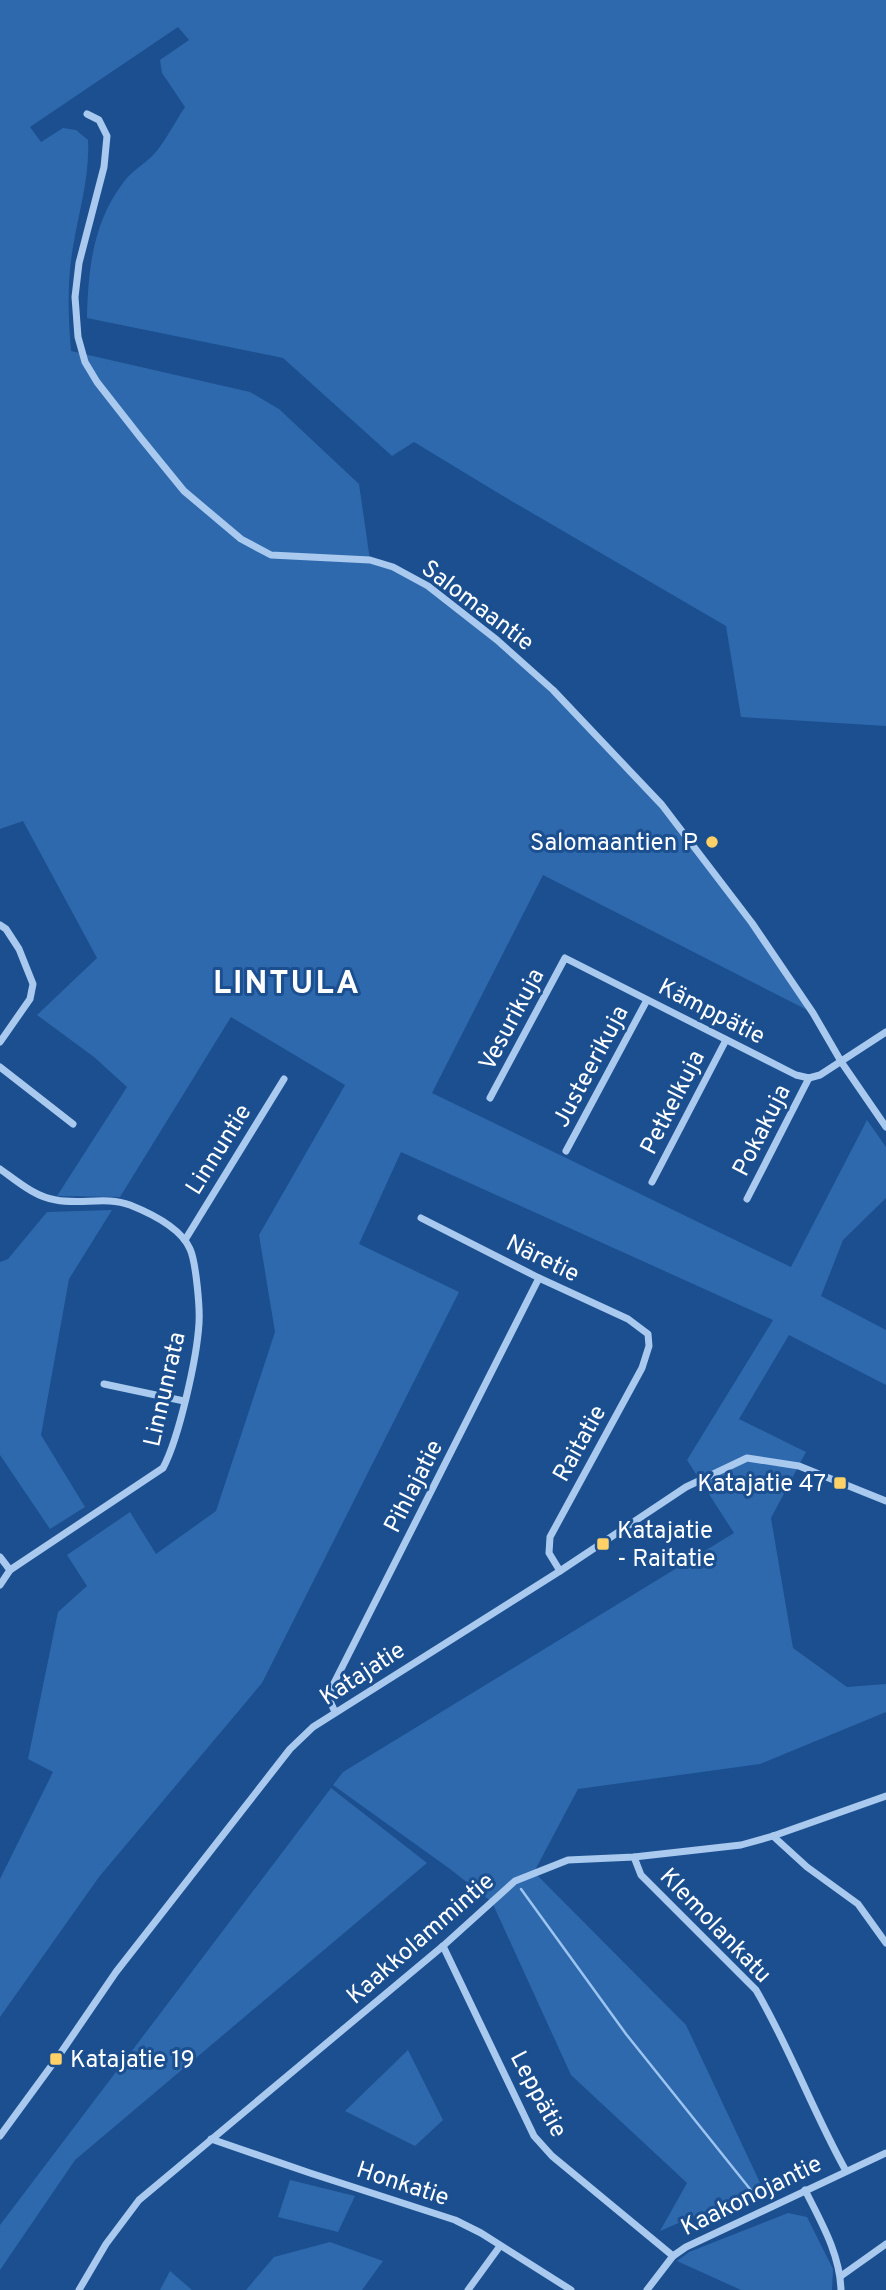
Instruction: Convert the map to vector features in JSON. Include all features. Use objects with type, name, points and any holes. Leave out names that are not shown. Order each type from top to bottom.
[{"type":"street","name":"Salomaantie","points":[[87,114],[99,120],[107,136],[104,167],[79,263],[75,297],[78,337],[85,362],[97,382],[133,428],[184,491],[241,539],[271,555],[370,560],[393,567],[428,586],[497,640],[553,691],[662,805],[752,923],[886,1127]]},
{"type":"street","points":[[0,925],[6,929],[19,949],[33,984],[30,999],[0,1042]]},
{"type":"street","name":"Kämppätie","points":[[565,958],[796,1075],[810,1078]]},
{"type":"street","name":"Vesurikuja","points":[[490,1098],[565,958]]},
{"type":"street","name":"Justeerikuja","points":[[566,1151],[647,1000]]},
{"type":"street","points":[[810,1078],[842,1063],[886,1032]]},
{"type":"street","name":"Petkelkuja","points":[[652,1182],[726,1040]]},
{"type":"street","points":[[0,1067],[73,1124]]},
{"type":"street","name":"Pokakuja","points":[[747,1199],[810,1078]]},
{"type":"street","name":"Linnuntie","points":[[185,1240],[285,1079]]},
{"type":"street","points":[[0,1169],[35,1194],[55,1200],[113,1200],[132,1206],[167,1225],[185,1240]]},
{"type":"street","name":"Näretie","points":[[421,1218],[539,1278],[628,1319],[648,1334]]},
{"type":"street","name":"Linnunrata","points":[[0,1585],[10,1570],[163,1468],[169,1458],[200,1321],[194,1262],[191,1249],[185,1240]]},
{"type":"street","name":"Pihlajatie","points":[[335,1713],[330,1701],[331,1689],[539,1278]]},
{"type":"street","name":"Raitatie","points":[[560,1571],[550,1553],[550,1538],[642,1368],[649,1346],[648,1334]]},
{"type":"street","points":[[104,1384],[184,1401]]},
{"type":"street","name":"Katajatie","points":[[0,2136],[116,1972],[290,1749],[313,1727],[560,1571],[686,1487],[747,1458],[799,1466],[886,1501]]},
{"type":"street","points":[[0,1557],[10,1570]]},
{"type":"street","name":"Kaakkolammintie","points":[[79,2290],[106,2244],[139,2200],[443,1946],[515,1881],[568,1860],[634,1857],[741,1845],[886,1796]]},
{"type":"street","points":[[773,1836],[807,1867],[858,1904],[886,1943]]},
{"type":"street","name":"Klemolankatu","points":[[634,1857],[641,1875],[756,1990],[846,2171]]},
{"type":"street","name":"Leppätie","points":[[443,1946],[534,2136],[552,2156],[673,2256]]},
{"type":"street","name":"Honkatie","points":[[211,2139],[455,2220],[481,2233],[571,2290]]},
{"type":"street","name":"Kaakonojantie","points":[[647,2290],[673,2256],[698,2241],[886,2153]]},
{"type":"street","points":[[805,2190],[834,2248],[841,2276],[841,2290]]},
{"type":"street","points":[[841,2276],[886,2244]]},
{"type":"street","points":[[468,2290],[500,2246]]},
{"type":"shaded area","points":[[0,0],[886,0],[886,726],[741,717],[726,626],[414,442],[392,456],[283,358],[87,318],[91,264],[105,214],[123,183],[155,153],[185,107],[162,73],[160,60],[189,40],[178,27],[30,127],[41,142],[63,128],[76,130],[88,140],[86,180],[70,273],[71,351],[250,392],[279,409],[359,484],[370,560],[428,586],[497,640],[654,795],[752,923],[813,1013],[543,875],[432,1093],[791,1267],[867,1120],[886,1147],[886,1198],[843,1240],[821,1296],[886,1330],[886,1385],[789,1335],[739,1419],[806,1452],[771,1518],[793,1648],[847,1687],[886,1684],[886,1712],[760,1764],[578,1789],[534,1872],[686,2025],[762,2187],[660,2231],[687,2183],[571,2075],[492,1902],[333,1785],[343,1772],[734,1533],[687,1460],[773,1320],[401,1152],[359,1244],[459,1292],[262,1683],[99,1877],[0,2017],[0,1879],[53,1772],[28,1759],[58,1612],[87,1586],[67,1555],[130,1512],[156,1554],[216,1511],[275,1332],[259,1235],[345,1085],[231,1017],[120,1197],[57,1196],[127,1087],[94,1057],[37,1015],[97,958],[23,821],[0,829]]},
{"type":"shaded area","points":[[112,1210],[69,1279],[41,1435],[85,1507],[50,1529],[0,1455],[0,1262],[8,1259],[47,1212]]},
{"type":"shaded area","points":[[331,1788],[427,1863],[75,2160],[0,2270],[0,2225]]},
{"type":"shaded area","points":[[408,2050],[443,2120],[415,2146],[345,2111]]},
{"type":"shaded area","points":[[290,2180],[355,2196],[338,2232],[278,2217]]},
{"type":"shaded area","points":[[788,2213],[807,2217],[833,2269],[832,2290],[741,2290],[677,2261],[689,2252]]},
{"type":"shaded area","points":[[330,2242],[383,2261],[362,2290],[246,2290],[274,2257]]},
{"type":"shaded area","points":[[170,2271],[192,2290],[160,2290]]},
{"type":"waterway","points":[[521,1889],[626,2034],[754,2194]]},
{"type":"place","name":"Salomaantien P","points":[[712,842]]},
{"type":"place","name":"Katajatie 47","points":[[840,1483]]},
{"type":"place","name":"Katajatie - Raitatie","points":[[603,1544]]},
{"type":"place","name":"Katajatie 19","points":[[56,2059]]},
{"type":"district","name":"LINTULA","points":[[287,982]]}]
